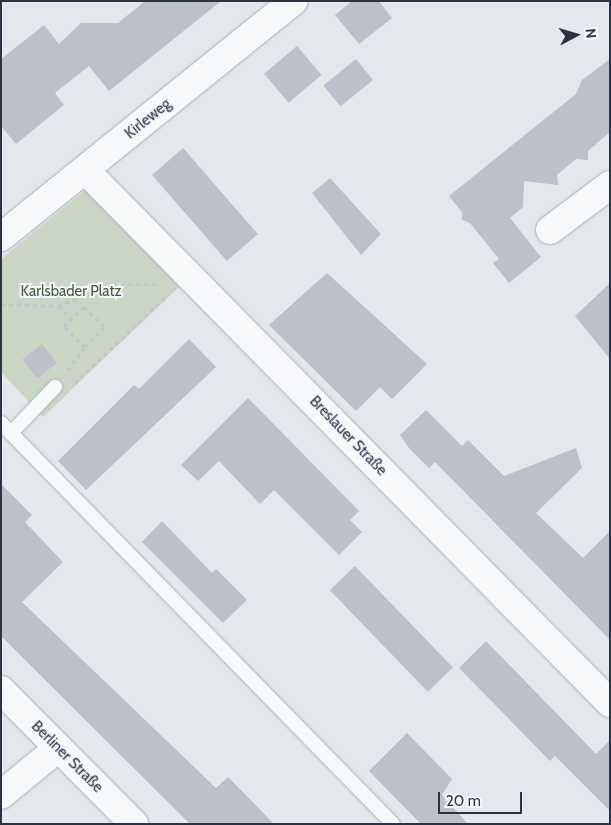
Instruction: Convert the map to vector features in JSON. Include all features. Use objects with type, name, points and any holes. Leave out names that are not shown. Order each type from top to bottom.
[{"type":"street","name":"Kirleweg","points":[[1,237],[294,1]]},
{"type":"street","name":"Breslauer Straße","points":[[85,170],[610,703]]},
{"type":"street","points":[[550,230],[610,185]]},
{"type":"street","name":"Berliner Straße","points":[[1,690],[134,824]]},
{"type":"street","points":[[1,795],[58,748]]},
{"type":"lane","points":[[61,389],[6,428],[393,824]]},
{"type":"path","points":[[1,304],[58,306],[112,284],[144,282],[174,288],[61,389]]},
{"type":"path","points":[[58,306],[72,318]]},
{"type":"path","points":[[61,389],[84,347],[104,327],[84,307],[64,326],[84,347]]},
{"type":"green space","name":"Karlsbader Platz","points":[[89,187],[179,287],[43,417],[1,372],[1,259]]},
{"type":"building","points":[[145,1],[221,1],[109,91],[89,66],[55,93],[64,105],[16,144],[1,126],[1,59],[44,25],[59,44],[81,23],[118,23]]},
{"type":"building","points":[[352,1],[379,1],[392,18],[359,44],[335,15]]},
{"type":"building","points":[[297,46],[321,75],[288,103],[264,74]]},
{"type":"building","points":[[356,59],[373,80],[340,106],[323,85]]},
{"type":"building","points":[[610,59],[610,132],[588,151],[588,160],[576,159],[557,175],[558,185],[524,181],[523,207],[510,218],[541,257],[509,283],[493,263],[499,259],[470,223],[462,220],[462,212],[449,196],[576,94],[582,80]]},
{"type":"building","points":[[183,148],[258,234],[227,261],[152,175]]},
{"type":"building","points":[[330,178],[381,234],[361,255],[312,193]]},
{"type":"building","points":[[327,273],[427,364],[392,399],[380,387],[356,411],[269,325]]},
{"type":"building","points":[[610,283],[610,359],[575,316]]},
{"type":"building","points":[[189,339],[216,367],[86,490],[58,461],[134,385],[139,389]]},
{"type":"building","name":"Karlsbader Platz","points":[[42,344],[57,363],[37,378],[22,359]]},
{"type":"building","points":[[248,398],[359,511],[350,520],[362,532],[339,555],[274,490],[260,504],[219,461],[198,481],[181,465]]},
{"type":"building","points":[[426,410],[462,446],[468,440],[504,476],[576,448],[582,468],[536,513],[583,558],[610,531],[610,640],[435,462],[429,468],[409,448],[400,435]]},
{"type":"building","points":[[1,484],[32,515],[25,522],[63,562],[22,602],[216,788],[228,777],[274,824],[190,824],[1,636]]},
{"type":"building","points":[[162,521],[212,573],[216,569],[247,600],[223,623],[142,542]]},
{"type":"building","points":[[355,566],[453,667],[428,692],[330,590]]},
{"type":"building","points":[[486,641],[596,754],[610,740],[610,811],[555,756],[550,761],[459,668]]},
{"type":"building","points":[[407,733],[452,779],[442,795],[468,824],[421,824],[369,771]]}]
